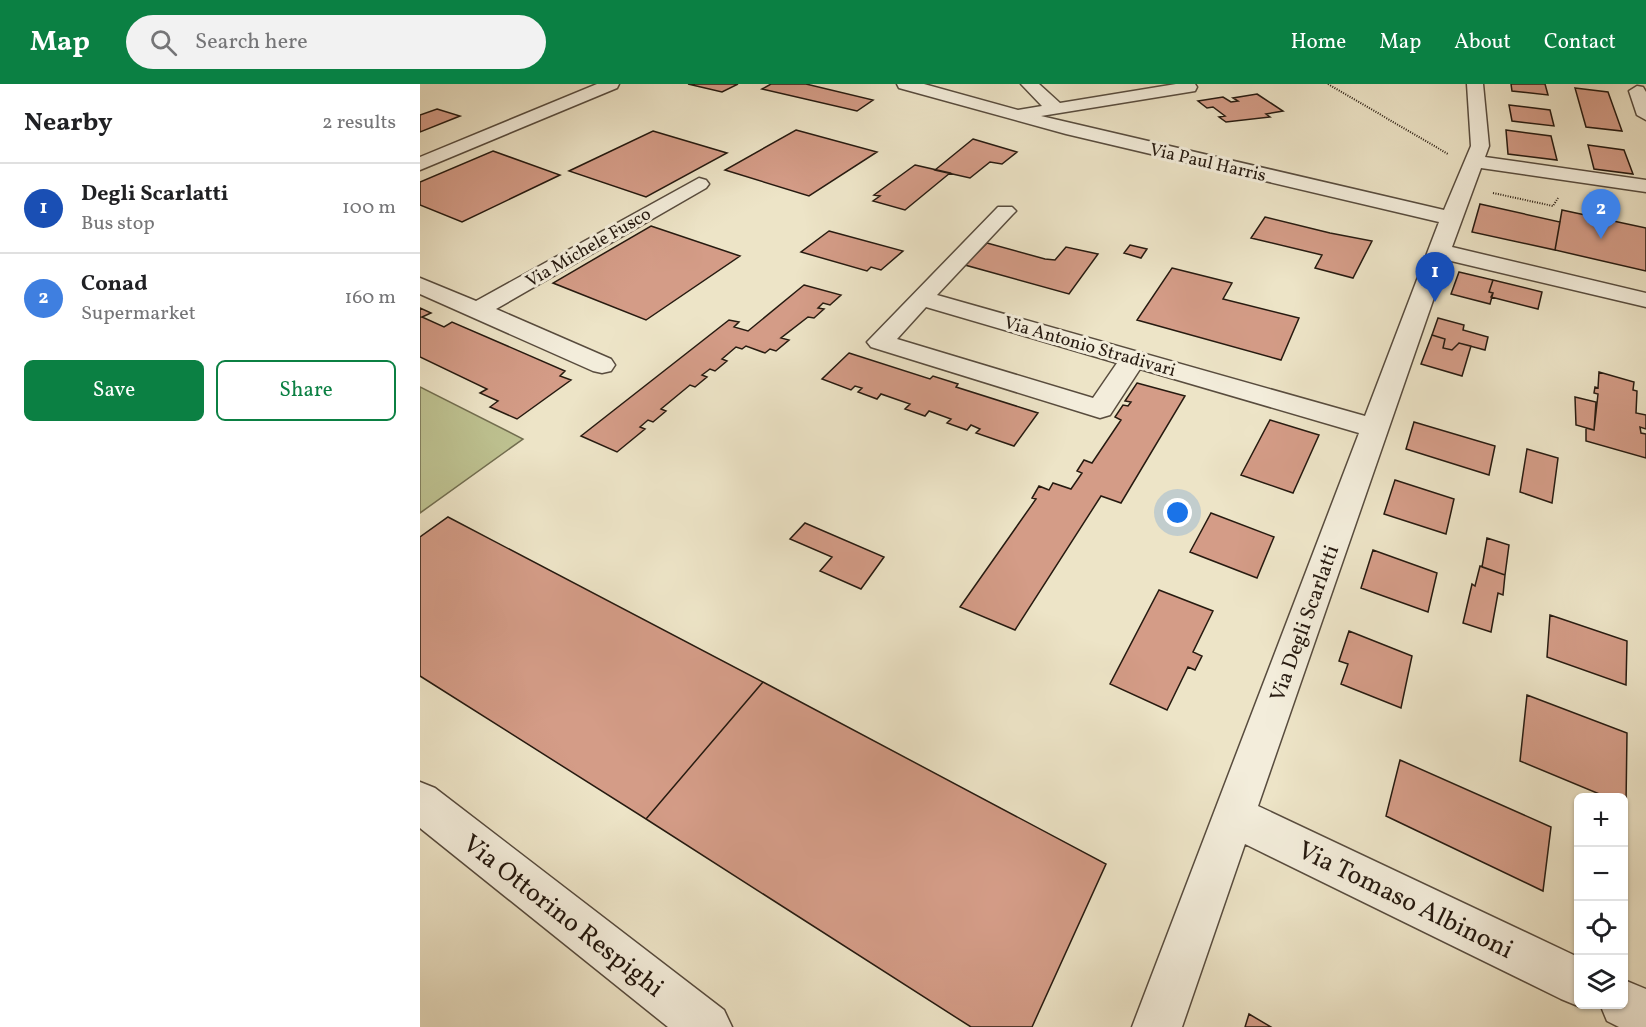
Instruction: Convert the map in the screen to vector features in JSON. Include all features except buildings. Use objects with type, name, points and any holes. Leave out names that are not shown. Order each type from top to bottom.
[{"type":"street","points":[[420,164],[611,84]]},
{"type":"street","name":"Via Paul Harris","points":[[905,84],[1445,235],[1646,300]]},
{"type":"street","points":[[1018,115],[1190,87],[1184,84]]},
{"type":"street","points":[[1445,235],[1480,146],[1475,84]]},
{"type":"street","points":[[1027,88],[1056,86]]},
{"type":"street","points":[[1027,88],[1055,108]]},
{"type":"street","points":[[1637,91],[1646,115]]},
{"type":"street","points":[[1474,161],[1646,186]]},
{"type":"street","name":"Via Michele Fusco","points":[[477,310],[699,184]]},
{"type":"street","points":[[1005,211],[880,342],[1100,409],[1133,358]]},
{"type":"street","name":"Via Degli Scarlatti","points":[[1157,1027],[1445,235]]},
{"type":"street","points":[[420,285],[602,365]]},
{"type":"street","name":"Via Antonio Stradivari","points":[[921,298],[1375,428]]},
{"type":"street","name":"Via Ottorino Respighi","points":[[420,802],[707,1027]]},
{"type":"street","name":"Via Tomaso Albinoni","points":[[1233,816],[1574,980]]},
{"type":"street","points":[[1628,1006],[1646,1014]]},
{"type":"path","points":[[1328,84],[1453,157],[1474,161]]},
{"type":"green space","points":[[420,387],[523,439],[420,513]]},
{"type":"place","name":"Conad","points":[[1601,239]]},
{"type":"place","name":"Degli Scarlatti","points":[[1435,302]]}]
